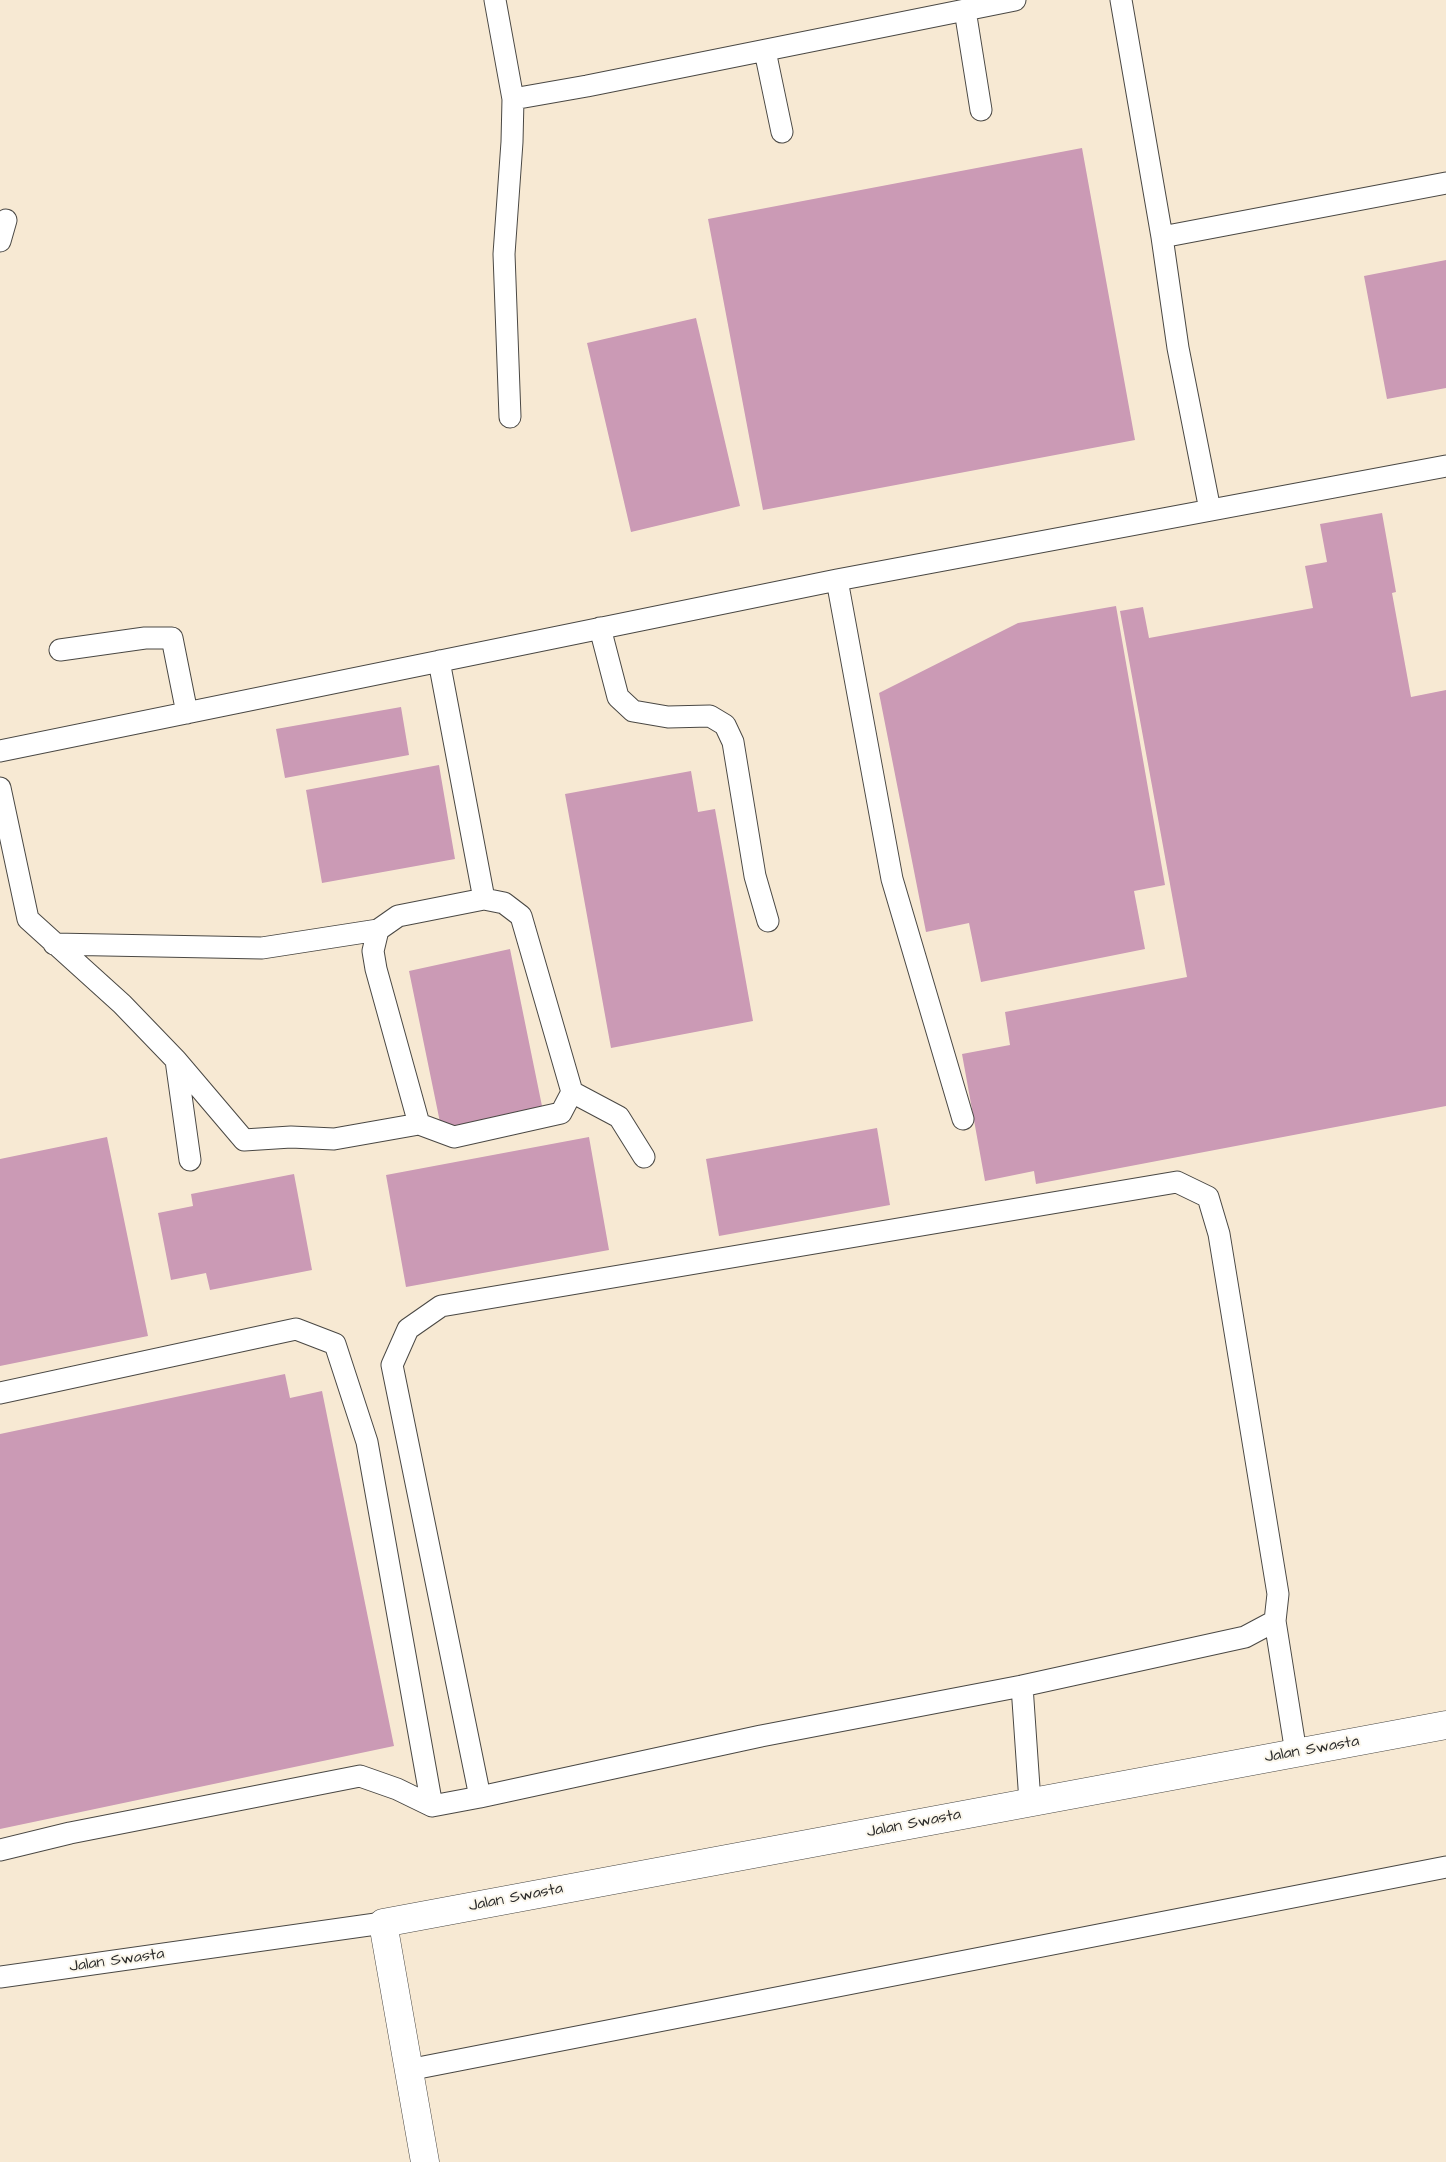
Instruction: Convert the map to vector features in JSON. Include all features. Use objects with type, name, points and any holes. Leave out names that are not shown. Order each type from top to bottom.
[{"type":"street","name":"Jalan Swasta","points":[[383,1923],[1446,1726]]},
{"type":"street","points":[[383,1923],[425,2162]]},
{"type":"lane","points":[[495,0],[513,99],[504,254],[510,417]]},
{"type":"lane","points":[[513,99],[765,51],[1014,0]]},
{"type":"lane","points":[[1120,0],[1162,237],[1178,348],[1210,510]]},
{"type":"lane","points":[[965,10],[981,110]]},
{"type":"lane","points":[[765,51],[782,132]]},
{"type":"lane","points":[[1162,237],[1446,183]]},
{"type":"lane","points":[[0,241],[6,220]]},
{"type":"lane","points":[[0,751],[837,580],[1446,466]]},
{"type":"lane","points":[[837,580],[892,879],[963,1119]]},
{"type":"lane","points":[[600,628],[618,696],[633,711],[668,717],[710,716],[724,725],[733,742],[755,876],[768,921]]},
{"type":"lane","points":[[60,650],[145,638],[172,638],[187,713]]},
{"type":"lane","points":[[439,661],[484,899]]},
{"type":"lane","points":[[0,788],[28,919],[54,944],[122,1004],[176,1060],[244,1140],[334,1139],[420,1124],[454,1137],[561,1113],[572,1092],[521,916],[504,903],[484,899],[398,916],[378,930],[262,948],[54,944]]},
{"type":"lane","points":[[378,930],[373,951],[376,969],[420,1124]]},
{"type":"lane","points":[[176,1060],[190,1160]]},
{"type":"lane","points":[[572,1092],[619,1117],[644,1157]]},
{"type":"lane","points":[[480,1797],[392,1365],[408,1329],[441,1306],[1177,1182],[1208,1197],[1219,1234],[1278,1594],[1275,1621],[1296,1753]]},
{"type":"lane","points":[[0,1393],[296,1329],[335,1344],[368,1442],[432,1806]]},
{"type":"lane","points":[[0,1850],[108,1825],[360,1776],[398,1789],[432,1806],[762,1736],[1022,1686],[1246,1637],[1275,1621]]},
{"type":"lane","points":[[1022,1686],[1030,1802]]},
{"type":"lane","points":[[408,2070],[1446,1867]]},
{"type":"lane","name":"Jalan Swasta","points":[[0,1977],[383,1923]]},
{"type":"building","points":[[1082,148],[1135,440],[763,510],[708,219]]},
{"type":"building","points":[[1446,260],[1446,388],[1387,399],[1364,276]]},
{"type":"building","points":[[696,318],[740,506],[631,532],[587,343]]},
{"type":"building","points":[[1382,513],[1396,592],[1392,593],[1411,697],[1446,690],[1446,1106],[1036,1184],[1034,1171],[985,1181],[962,1054],[1010,1045],[1005,1012],[1187,977],[1120,611],[1143,607],[1149,638],[1313,608],[1305,566],[1327,562],[1320,524]]},
{"type":"building","points":[[1116,606],[1165,885],[1134,891],[1145,949],[981,982],[969,923],[926,932],[879,693],[1018,623]]},
{"type":"building","points":[[401,707],[409,755],[285,778],[276,729]]},
{"type":"building","points":[[439,765],[455,859],[322,883],[306,790]]},
{"type":"building","points":[[691,771],[698,812],[715,809],[753,1021],[611,1048],[565,794]]},
{"type":"building","points":[[510,949],[543,1111],[442,1132],[409,971]]},
{"type":"building","points":[[877,1128],[890,1205],[719,1236],[706,1159]]},
{"type":"building","points":[[107,1137],[148,1336],[0,1366],[0,1159]]},
{"type":"building","points":[[589,1137],[609,1250],[406,1287],[386,1175]]},
{"type":"building","points":[[294,1174],[312,1270],[210,1290],[206,1273],[171,1280],[158,1213],[193,1206],[191,1194]]},
{"type":"building","points":[[285,1374],[290,1398],[322,1391],[394,1746],[0,1829],[0,1434]]}]
